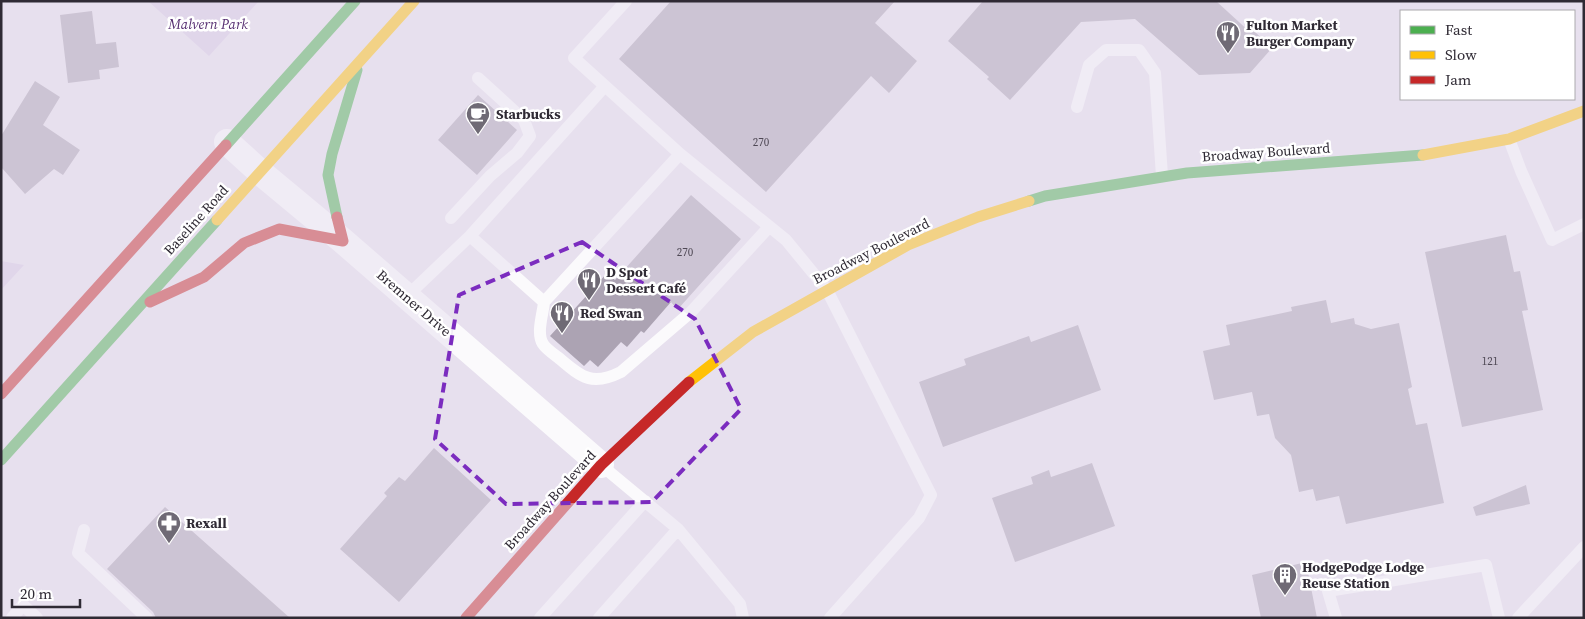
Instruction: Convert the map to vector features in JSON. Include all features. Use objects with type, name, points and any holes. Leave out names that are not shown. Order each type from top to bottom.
[{"type":"main road","name":"Baseline Road","points":[[1,394],[355,1]]},
{"type":"main road","name":"Baseline Road","points":[[1,460],[414,1]]},
{"type":"main road","points":[[140,306],[204,277],[244,243],[279,229],[343,241],[328,175],[332,154],[360,62]]},
{"type":"main road","name":"Broadway Boulevard","points":[[466,618],[601,465],[691,380],[753,332],[908,246],[978,217],[1045,196],[1162,176],[1430,154],[1509,139],[1584,111]]},
{"type":"street","name":"Bremner Drive","points":[[228,142],[260,172],[343,241],[601,465]]},
{"type":"lane","points":[[626,1],[574,58],[680,154],[786,240],[827,290],[931,495],[919,518],[830,618]]},
{"type":"lane","points":[[1077,106],[1088,65],[1106,50],[1139,50],[1155,73],[1162,176]]},
{"type":"lane","points":[[451,218],[490,176],[517,153],[530,136],[524,120],[478,78]]},
{"type":"lane","points":[[406,297],[470,236],[605,86]]},
{"type":"lane","points":[[1509,139],[1552,240],[1584,224]]},
{"type":"lane","points":[[680,154],[544,302],[540,336],[543,344],[580,376],[597,380],[608,378],[621,372],[691,312],[769,227]]},
{"type":"lane","points":[[470,236],[544,302]]},
{"type":"lane","points":[[601,465],[678,529],[740,604],[743,618]]},
{"type":"lane","points":[[540,618],[645,500]]},
{"type":"lane","points":[[599,618],[678,529]]},
{"type":"lane","points":[[84,530],[78,553],[147,618]]},
{"type":"lane","points":[[1518,618],[1584,547]]},
{"type":"lane","points":[[1336,618],[1328,591],[1486,565],[1500,618]]},
{"type":"lane","points":[[12,618],[23,605],[37,618]]},
{"type":"highlighted area","points":[[582,242],[695,319],[741,409],[652,502],[506,504],[435,439],[459,295]]},
{"type":"green space","name":"Malvern Park","points":[[148,1],[259,1],[209,56]]},
{"type":"green space","points":[[1,261],[24,265],[1,290]]},
{"type":"building","points":[[671,1],[895,1],[875,23],[917,61],[889,93],[871,76],[766,192],[619,59]]},
{"type":"building","points":[[983,1],[1216,1],[1251,33],[1253,30],[1272,48],[1250,73],[1199,75],[1135,19],[1081,22],[1010,100],[987,79],[989,77],[948,41]]},
{"type":"building","points":[[92,11],[96,44],[116,42],[119,67],[99,70],[100,79],[68,83],[60,15]]},
{"type":"building","points":[[35,81],[60,97],[43,125],[80,150],[63,175],[54,169],[25,194],[1,167],[1,136]]},
{"type":"building","name":"Starbucks","points":[[478,95],[517,130],[477,175],[438,140]]},
{"type":"building","points":[[691,195],[741,239],[678,309],[671,302],[644,333],[641,331],[627,347],[621,342],[598,367],[590,360],[584,366],[550,336],[607,273],[615,280]]},
{"type":"building","points":[[1506,235],[1514,272],[1520,271],[1528,310],[1522,311],[1543,410],[1462,427],[1425,252]]},
{"type":"building","points":[[1326,300],[1331,323],[1354,318],[1355,324],[1371,329],[1399,323],[1412,387],[1408,389],[1416,425],[1427,423],[1444,503],[1346,524],[1339,496],[1316,501],[1313,489],[1299,492],[1291,455],[1275,438],[1269,414],[1257,416],[1252,392],[1214,400],[1203,351],[1230,345],[1226,325],[1292,311],[1291,307]]},
{"type":"building","points":[[1078,325],[1101,390],[943,447],[919,382],[966,365],[964,359],[1029,336],[1031,342]]},
{"type":"building","points":[[434,448],[491,500],[399,602],[340,549],[387,496],[384,493],[399,477],[405,481]]},
{"type":"building","points":[[1092,463],[1115,526],[1015,562],[992,498],[1033,484],[1031,477],[1049,470],[1051,477]]},
{"type":"building","points":[[1526,485],[1530,504],[1476,516],[1473,507]]},
{"type":"building","name":"Rexall","points":[[165,507],[290,618],[156,618],[153,612],[107,569]]},
{"type":"building","name":"HodgePodge Lodge Reuse Station","points":[[1306,562],[1317,618],[1261,618],[1252,575]]},
{"type":"traffic: fast","points":[[226,145],[355,1]]},
{"type":"traffic: fast","points":[[337,217],[328,175],[332,154],[357,70]]},
{"type":"traffic: fast","points":[[1029,201],[1045,196],[1187,173],[1423,155]]},
{"type":"traffic: fast","points":[[1,460],[217,220]]},
{"type":"traffic: slow","points":[[217,220],[414,1]]},
{"type":"traffic: slow","points":[[1423,155],[1509,139],[1584,111]]},
{"type":"traffic: slow","points":[[689,382],[753,332],[908,245],[978,217],[1029,201]]},
{"type":"traffic: jam","points":[[1,394],[226,145]]},
{"type":"traffic: jam","points":[[150,302],[204,277],[244,243],[279,229],[343,241],[337,217]]},
{"type":"traffic: jam","points":[[466,618],[601,465],[689,382]]},
{"type":"place","name":"Fulton Market Burger Company","points":[[1228,54]]},
{"type":"place","name":"Starbucks","points":[[478,135]]},
{"type":"place","name":"D Spot Dessert Café","points":[[589,301]]},
{"type":"place","name":"Red Swan","points":[[562,334]]},
{"type":"place","name":"Rexall","points":[[169,544]]},
{"type":"place","name":"HodgePodge Lodge Reuse Station","points":[[1285,596]]}]
